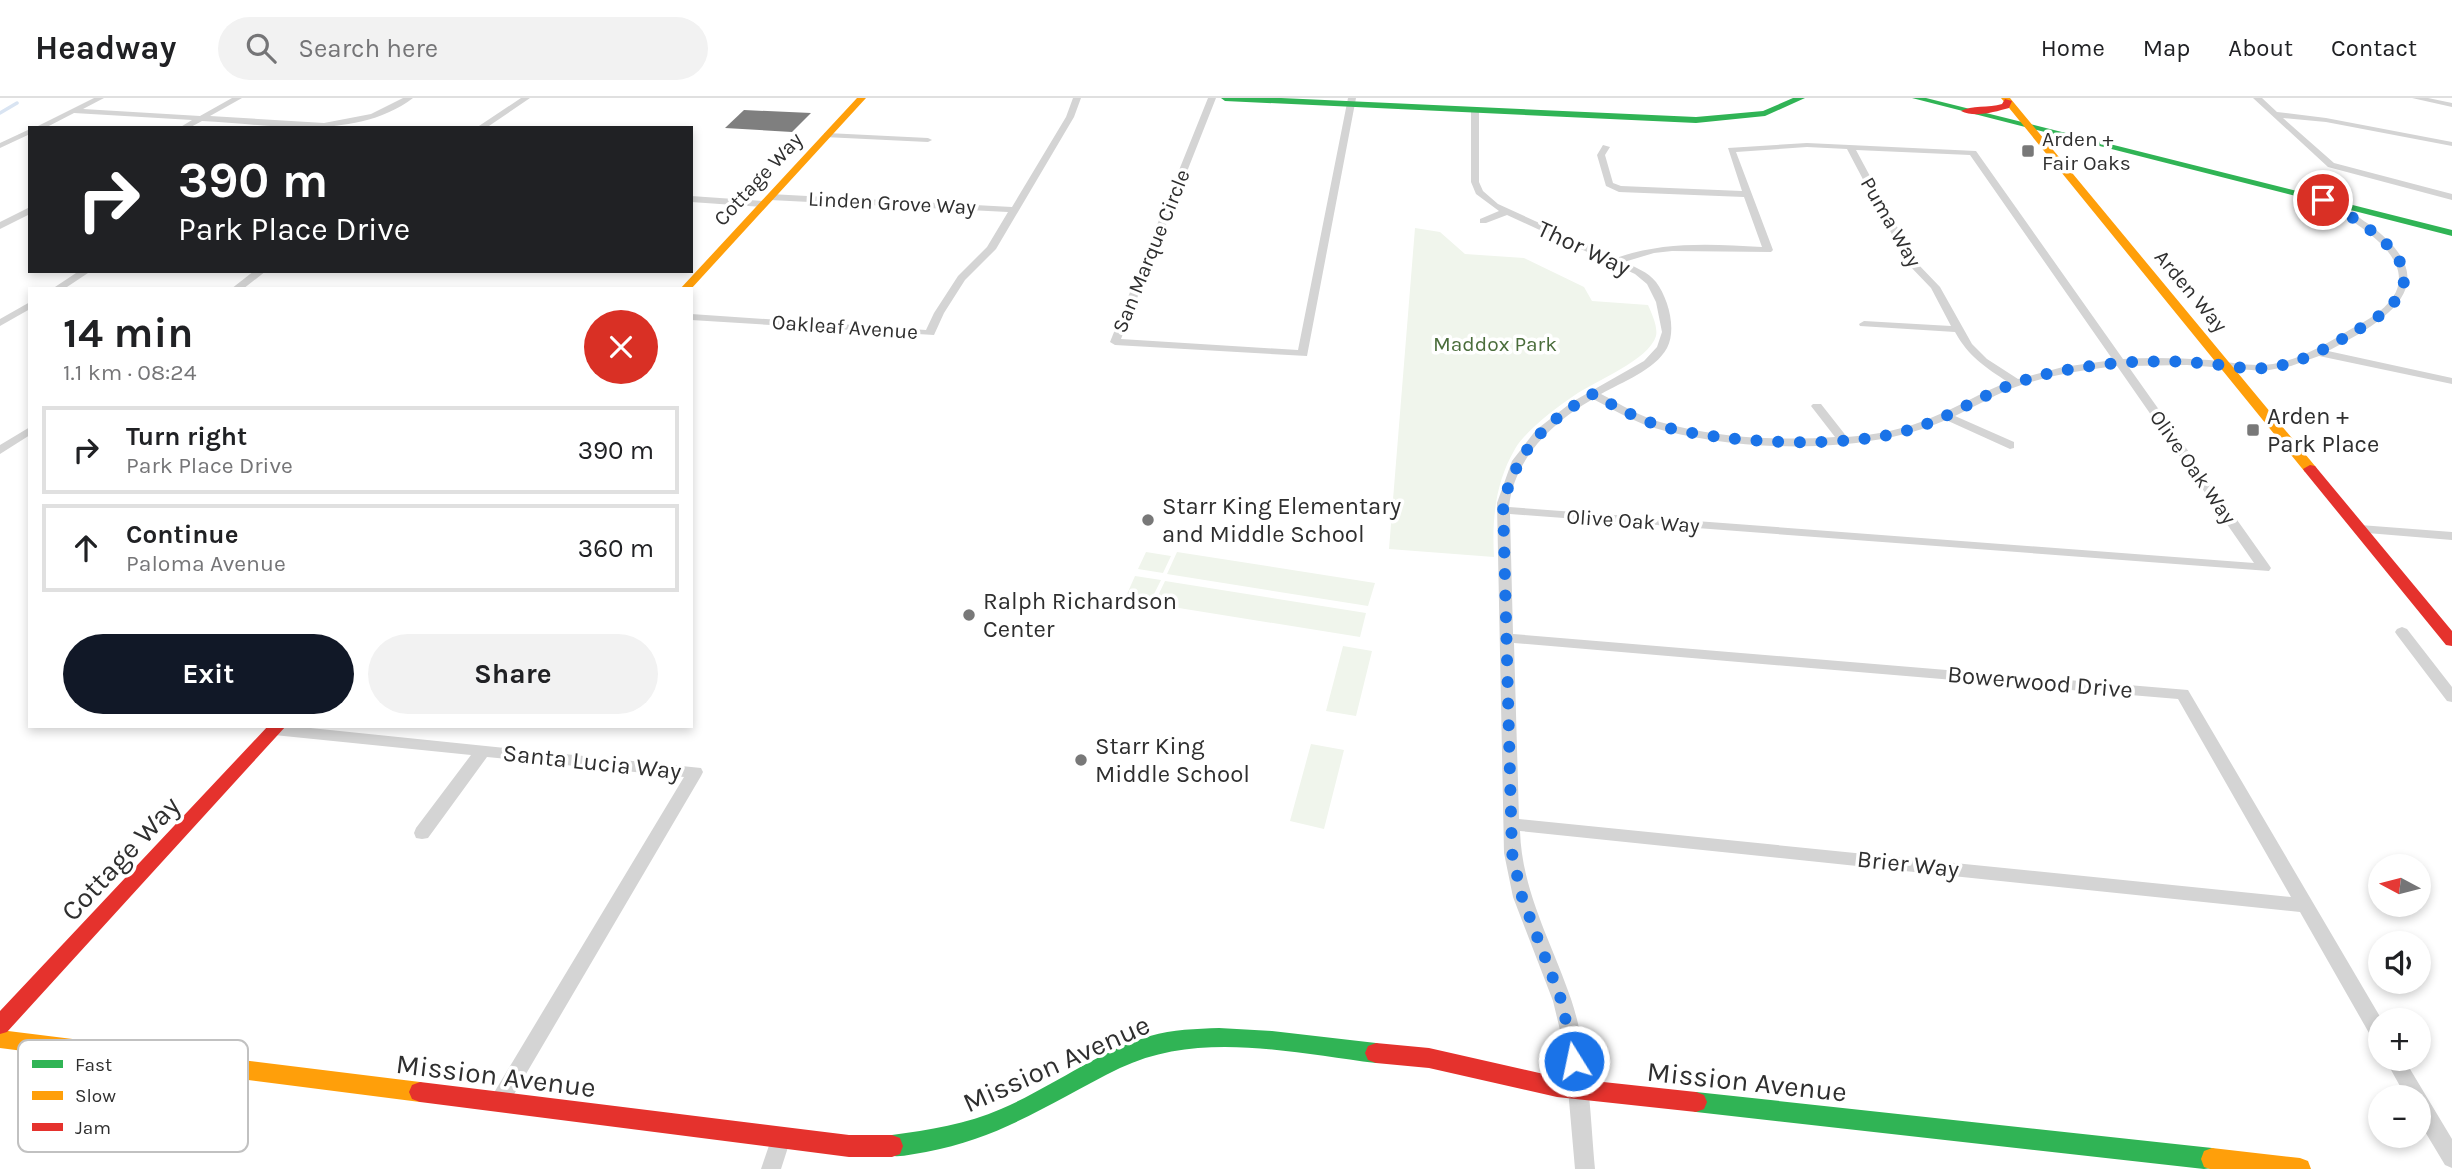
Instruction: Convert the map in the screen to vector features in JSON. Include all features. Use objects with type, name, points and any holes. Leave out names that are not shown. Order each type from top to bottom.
[{"type":"main road","name":"Cottage Way","points":[[687,287],[862,98]]},
{"type":"main road","points":[[1225,98],[1352,101],[1475,110],[1726,119],[1775,110],[1801,98]]},
{"type":"main road","points":[[1916,98],[2452,233]]},
{"type":"main road","points":[[1965,111],[2002,108],[2006,100]]},
{"type":"main road","name":"Arden Way","points":[[2006,100],[2452,641]]},
{"type":"main road","points":[[2052,156],[2056,149],[2062,146],[2094,143]]},
{"type":"main road","name":"Cottage Way","points":[[0,1026],[276,728]]},
{"type":"main road","name":"Mission Avenue","points":[[248,1070],[781,1138],[849,1146],[889,1146],[931,1141],[971,1131],[1010,1116],[1134,1052],[1167,1041],[1240,1038],[1429,1058],[1557,1087],[2300,1169]]},
{"type":"main road","name":"Mission Avenue","points":[[0,1039],[18,1041]]},
{"type":"street","points":[[42,126],[100,98]]},
{"type":"street","points":[[186,126],[238,98]]},
{"type":"street","points":[[72,111],[328,126],[379,114],[409,98]]},
{"type":"street","points":[[483,126],[526,98]]},
{"type":"street","name":"Oakleaf Avenue","points":[[693,317],[930,333],[950,293],[961,278],[991,249],[1015,211],[1070,117],[1077,98]]},
{"type":"street","name":"San Marque Circle","points":[[1212,98],[1115,342],[1303,354],[1352,101]]},
{"type":"street","points":[[2257,98],[2322,159],[2337,167],[2452,197]]},
{"type":"street","points":[[2416,98],[2452,105]]},
{"type":"street","name":"Thor Way","points":[[1475,110],[1476,185],[1486,199],[1506,212],[1637,272],[1654,287],[1661,302],[1667,337],[1662,348],[1648,363],[1557,417],[1530,443],[1510,480],[1503,510],[1512,853],[1522,897],[1562,1002],[1578,1089],[1585,1169]]},
{"type":"street","points":[[2273,114],[2326,120],[2452,144]]},
{"type":"street","points":[[0,146],[28,132]]},
{"type":"street","points":[[827,135],[928,140]]},
{"type":"street","name":"Olive Oak Way","points":[[1503,510],[2264,568],[1973,153],[1788,145],[1731,150],[1768,250],[1680,247],[1646,250],[1617,261]]},
{"type":"street","points":[[1606,147],[1601,155],[1605,174],[1612,187],[1626,190],[1747,194]]},
{"type":"street","name":"Puma Way","points":[[1850,147],[1912,263],[1935,287],[1968,346],[1983,361],[2017,383]]},
{"type":"street","name":"Linden Grove Way","points":[[693,199],[1015,211]]},
{"type":"street","points":[[1593,394],[1637,417],[1692,433],[1794,441],[1844,441],[1889,435],[1945,415],[2017,383],[2066,370],[2120,363],[2164,362],[2272,367],[2317,352],[2369,323],[2396,300],[2404,283],[2401,264],[2386,243],[2362,224],[2323,200]]},
{"type":"street","points":[[0,226],[28,211]]},
{"type":"street","name":"Thor Way","points":[[1483,221],[1506,212]]},
{"type":"street","points":[[60,287],[83,273]]},
{"type":"street","points":[[239,287],[258,273]]},
{"type":"street","points":[[0,323],[28,306]]},
{"type":"street","points":[[1864,324],[1958,329]]},
{"type":"street","points":[[2317,352],[2452,381]]},
{"type":"street","points":[[1817,407],[1844,441]]},
{"type":"street","points":[[1945,415],[2010,444]]},
{"type":"street","points":[[0,450],[28,431]]},
{"type":"street","points":[[2360,529],[2452,536]]},
{"type":"street","points":[[2402,632],[2452,697]]},
{"type":"street","name":"Bowerwood Drive","points":[[1506,638],[2183,694],[2368,1013]]},
{"type":"street","name":"Santa Lucia Way","points":[[276,728],[695,772],[499,1102]]},
{"type":"street","points":[[422,833],[483,751]]},
{"type":"street","name":"Brier Way","points":[[1510,824],[2305,905]]},
{"type":"street","points":[[2431,1122],[2452,1158]]},
{"type":"street","points":[[771,1169],[781,1138]]},
{"type":"green space","name":"Maddox Park","points":[[1415,228],[1440,232],[1465,254],[1524,258],[1584,287],[1592,301],[1648,305],[1655,325],[1656,336],[1651,345],[1633,362],[1584,389],[1542,419],[1515,449],[1499,488],[1494,515],[1494,557],[1389,549]]},
{"type":"green space","points":[[1146,552],[1171,556],[1163,573],[1138,569]]},
{"type":"green space","points":[[1177,552],[1375,583],[1368,606],[1167,574]]},
{"type":"green space","points":[[1135,576],[1161,580],[1152,598],[1127,594]]},
{"type":"green space","points":[[1165,581],[1366,613],[1360,637],[1154,604]]},
{"type":"green space","points":[[1343,646],[1372,651],[1356,716],[1326,711]]},
{"type":"green space","points":[[1311,744],[1344,750],[1324,829],[1290,821]]},
{"type":"building","points":[[744,110],[811,113],[792,132],[725,128]]},
{"type":"waterway","points":[[0,113],[17,103]]},
{"type":"traffic: fast","points":[[1225,98],[1696,120],[1765,113],[1801,98]]},
{"type":"traffic: fast","points":[[1916,98],[2452,233]]},
{"type":"traffic: fast","points":[[892,1146],[922,1142],[996,1122],[1131,1053],[1169,1041],[1246,1038],[1376,1053]]},
{"type":"traffic: fast","points":[[1696,1102],[2212,1159]]},
{"type":"traffic: slow","points":[[687,287],[862,98]]},
{"type":"traffic: slow","points":[[2005,98],[2027,126]]},
{"type":"traffic: slow","points":[[2027,126],[2310,469]]},
{"type":"traffic: slow","points":[[0,1039],[18,1041]]},
{"type":"traffic: slow","points":[[248,1070],[420,1092]]},
{"type":"traffic: slow","points":[[2212,1159],[2300,1169]]},
{"type":"traffic: jam","points":[[1965,111],[1988,111],[2006,106],[2008,101]]},
{"type":"traffic: jam","points":[[2310,469],[2452,641]]},
{"type":"traffic: jam","points":[[0,1025],[276,728]]},
{"type":"traffic: jam","points":[[1376,1053],[1429,1058],[1557,1087],[1696,1102]]},
{"type":"traffic: jam","points":[[420,1092],[849,1146],[892,1146]]},
{"type":"place","name":"Arden + Fair Oaks","points":[[2028,151]]},
{"type":"place","name":"Arden + Park Place","points":[[2253,430]]},
{"type":"place","name":"Starr King Elementary and Middle School","points":[[1148,520]]},
{"type":"place","name":"Ralph Richardson Center","points":[[969,615]]},
{"type":"place","name":"Starr King Middle School","points":[[1081,760]]},
{"type":"route","points":[[1574,1061],[1562,1002],[1533,930],[1512,853],[1503,503],[1518,461],[1530,443],[1557,417],[1593,394],[1654,424],[1692,433],[1794,441],[1844,441],[1909,430],[2000,389],[2045,374],[2087,366],[2164,362],[2256,368],[2280,366],[2317,352],[2369,323],[2396,300],[2404,283],[2401,264],[2386,243],[2362,224],[2323,200]]}]
